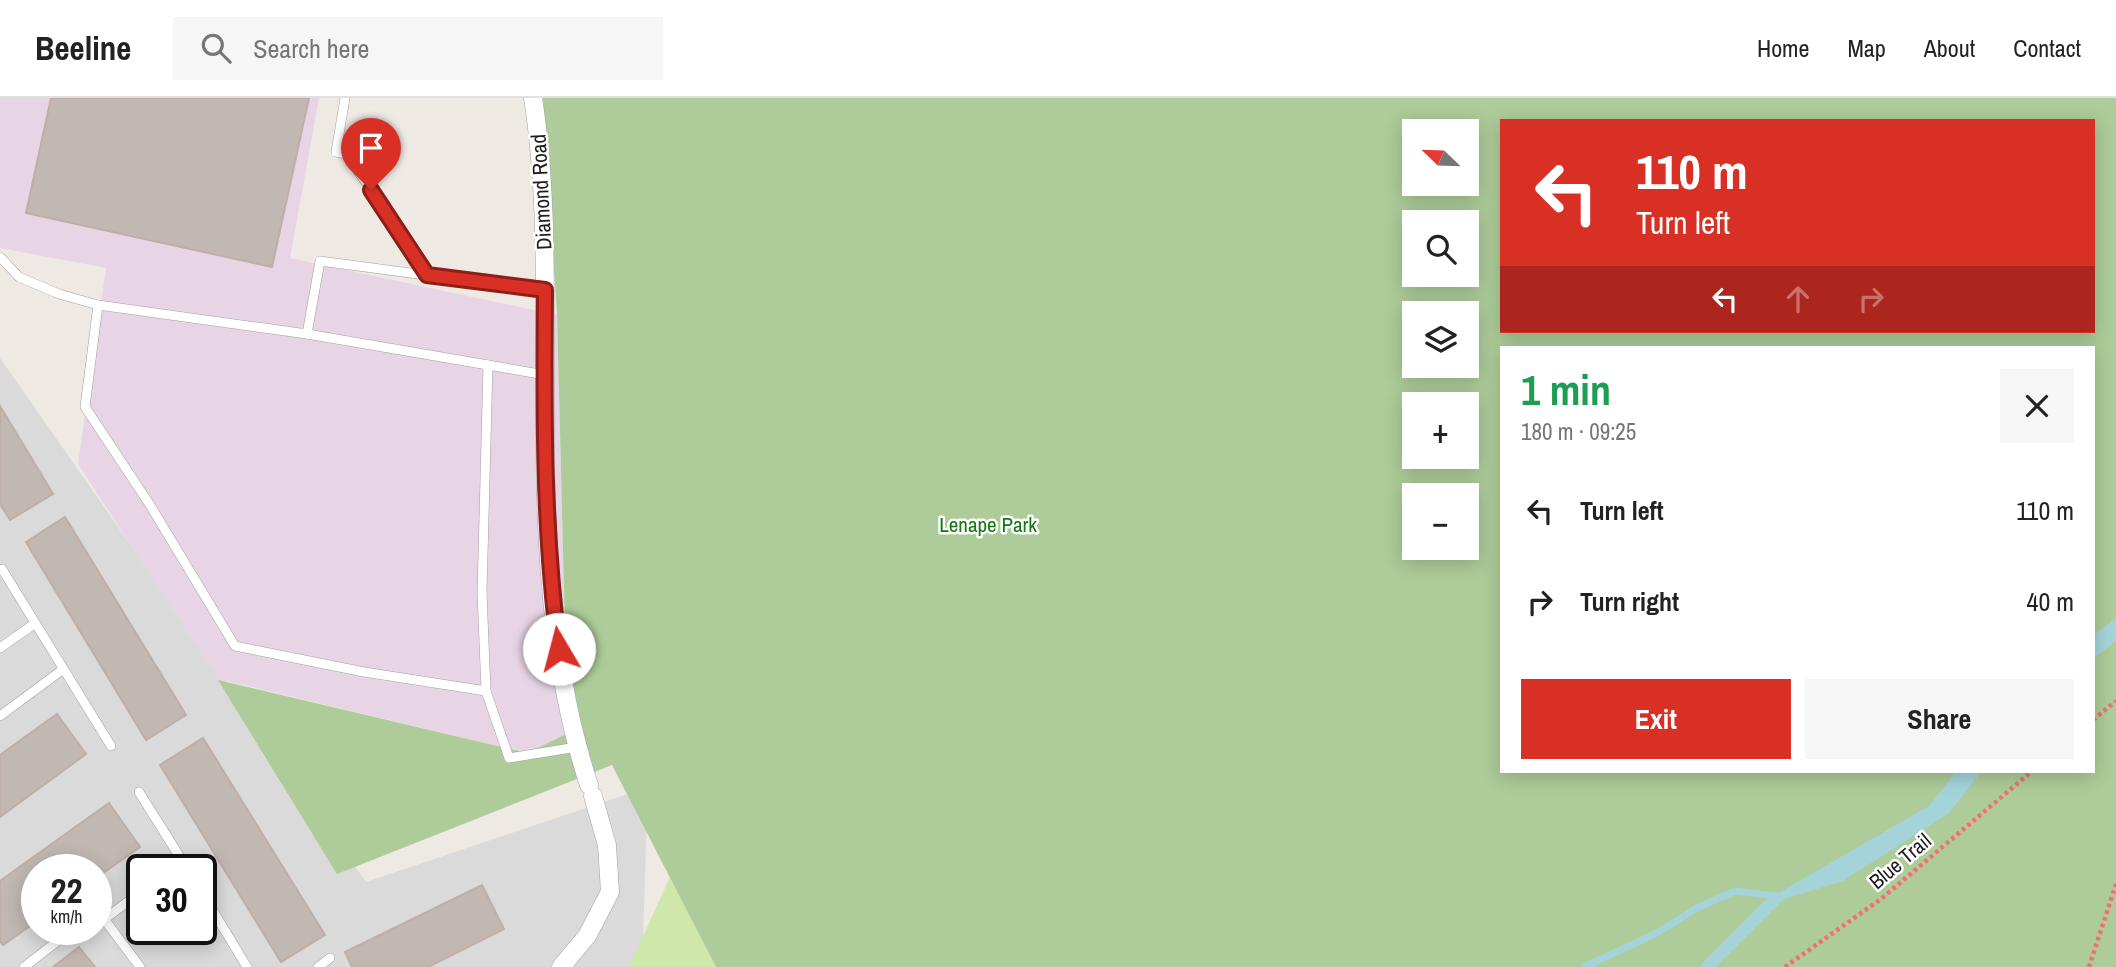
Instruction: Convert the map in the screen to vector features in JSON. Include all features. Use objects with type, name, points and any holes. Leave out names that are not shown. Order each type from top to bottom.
[{"type":"street","name":"Diamond Road","points":[[533,98],[544,223],[545,480],[552,600],[565,698],[607,845],[610,892],[587,936],[561,967]]},
{"type":"lane","points":[[345,98],[336,152],[346,154],[427,275]]},
{"type":"lane","points":[[0,257],[19,277],[59,294],[98,305],[307,334],[545,375]]},
{"type":"lane","points":[[307,334],[320,261],[545,290]]},
{"type":"lane","points":[[98,305],[85,407],[149,505],[235,646],[364,672],[486,691]]},
{"type":"lane","points":[[488,365],[482,593],[486,691],[509,758],[577,747]]},
{"type":"lane","points":[[2,569],[111,746]]},
{"type":"lane","points":[[0,648],[34,624]]},
{"type":"lane","points":[[0,716],[62,670]]},
{"type":"lane","points":[[139,792],[178,854]]},
{"type":"lane","points":[[217,917],[247,967]]},
{"type":"lane","points":[[112,934],[140,967]]},
{"type":"lane","points":[[24,967],[52,945]]},
{"type":"lane","points":[[318,967],[330,958]]},
{"type":"path","points":[[2095,718],[2116,701]]},
{"type":"path","name":"Blue Trail","points":[[1785,967],[1881,899],[2030,773]]},
{"type":"path","points":[[2089,967],[2116,884]]},
{"type":"shaded area","points":[[0,98],[319,98],[290,258],[557,315],[566,668],[580,728],[527,753],[218,679],[78,464],[106,268],[0,248]]},
{"type":"shaded area","points":[[0,358],[366,882],[648,787],[642,967],[0,967]]},
{"type":"green space","name":"Lenape Park","points":[[543,98],[2116,98],[2116,967],[716,967],[612,765],[337,874],[218,680],[527,753],[579,728],[566,668],[557,315]]},
{"type":"green space","points":[[670,877],[716,967],[629,967]]},
{"type":"water","points":[[2116,618],[2116,641],[2095,657],[2095,634]]},
{"type":"water","points":[[1955,773],[1980,773],[1949,813],[1843,881],[1784,899],[1716,967],[1699,967],[1763,902],[1929,806]]},
{"type":"building","points":[[51,98],[309,98],[272,267],[26,213]]},
{"type":"building","points":[[0,406],[53,494],[10,520],[0,504]]},
{"type":"building","points":[[65,517],[186,715],[146,740],[26,542]]},
{"type":"building","points":[[57,714],[86,754],[0,817],[0,755]]},
{"type":"building","points":[[203,738],[325,935],[281,962],[160,765]]},
{"type":"building","points":[[109,803],[140,847],[126,854],[126,857],[112,867],[112,854],[38,854]]},
{"type":"building","points":[[21,866],[21,932],[3,945],[0,941],[0,881]]},
{"type":"building","points":[[482,885],[504,929],[428,967],[352,967],[345,952]]},
{"type":"building","points":[[79,947],[95,967],[53,967]]},
{"type":"waterway","points":[[1584,967],[1655,934],[1697,908],[1735,891],[1776,896]]},
{"type":"route","points":[[371,190],[427,275],[545,290],[545,480],[552,600],[559,649]]}]
